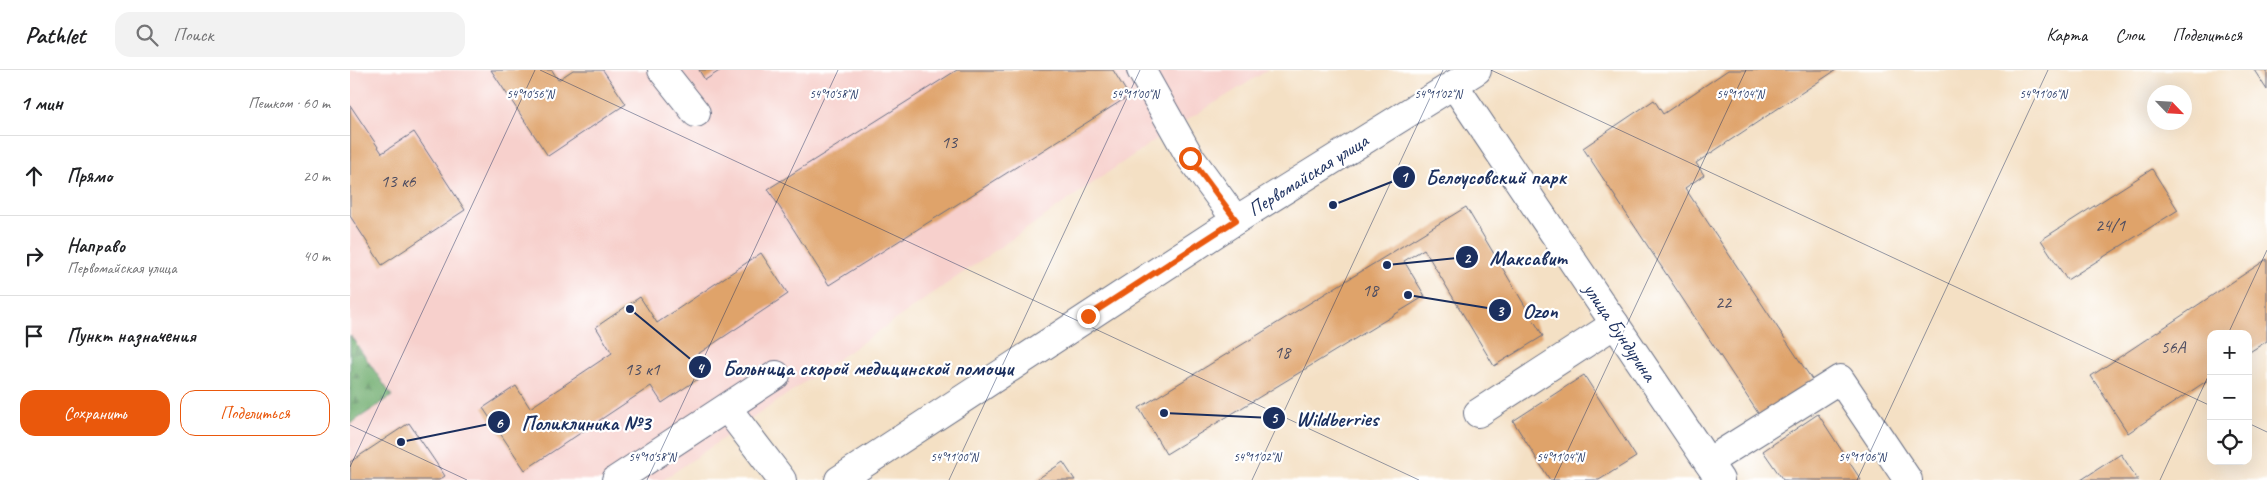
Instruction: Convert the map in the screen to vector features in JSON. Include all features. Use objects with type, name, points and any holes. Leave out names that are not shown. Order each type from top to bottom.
[{"type":"main road","points":[[662,70],[696,113]]},
{"type":"main road","points":[[1141,70],[1190,158],[1236,220]]},
{"type":"main road","name":"Первомайская улица","points":[[839,480],[1236,220],[1477,70]]},
{"type":"main road","name":"улица Бундурина","points":[[1454,85],[1714,471]]},
{"type":"main road","points":[[1478,413],[1615,324]]},
{"type":"main road","points":[[616,480],[776,376]]},
{"type":"main road","points":[[1714,471],[1840,379],[1908,480]]},
{"type":"main road","points":[[727,408],[782,480]]},
{"type":"shaded area","points":[[350,70],[1268,70],[1158,138],[663,480],[350,480]]},
{"type":"green space","points":[[350,335],[392,396],[350,424]]},
{"type":"building","points":[[491,70],[552,70],[558,80],[573,70],[603,70],[626,104],[548,156]]},
{"type":"building","points":[[699,70],[721,70],[705,80]]},
{"type":"building","points":[[957,70],[1113,70],[1129,96],[829,285],[768,189]]},
{"type":"building","points":[[1728,70],[1836,70],[1696,163],[1704,175],[1685,188],[1813,381],[1760,416],[1583,148],[1654,100],[1663,114]]},
{"type":"building","points":[[2254,70],[2267,70],[2267,90]]},
{"type":"building","points":[[350,105],[382,153],[414,132],[465,210],[382,265],[350,216]]},
{"type":"building","points":[[2152,169],[2178,210],[2067,280],[2041,240]]},
{"type":"building","points":[[1466,207],[1543,336],[1494,366],[1424,249],[1404,261],[1425,296],[1166,454],[1139,408]]},
{"type":"building","points":[[761,253],[788,294],[689,360],[701,377],[662,403],[651,386],[525,470],[483,408],[516,386],[530,408],[612,353],[596,327],[640,297],[657,323]]},
{"type":"building","points":[[2267,259],[2267,341],[2252,350],[2252,330],[2207,330],[2207,381],[2128,433],[2091,376]]},
{"type":"building","points":[[1584,375],[1636,457],[1599,480],[1550,480],[1513,421]]},
{"type":"building","points":[[1818,414],[1861,480],[1783,480],[1763,451]]},
{"type":"building","points":[[409,423],[445,476],[439,480],[350,480],[350,462]]},
{"type":"building","points":[[2121,454],[2138,480],[2081,480]]},
{"type":"building","points":[[1063,462],[1075,480],[1036,480]]},
{"type":"place","name":"Белоусовский парк","points":[[1333,205]]},
{"type":"place","name":"Максавит","points":[[1387,265]]},
{"type":"place","name":"Ozon","points":[[1408,295]]},
{"type":"place","name":"Больница скорой медицинской помощи","points":[[630,309]]},
{"type":"place","name":"Wildberries","points":[[1164,413]]},
{"type":"place","name":"Поликлиника №3","points":[[401,442]]},
{"type":"route","points":[[1088,316],[1236,220],[1190,158]]}]
